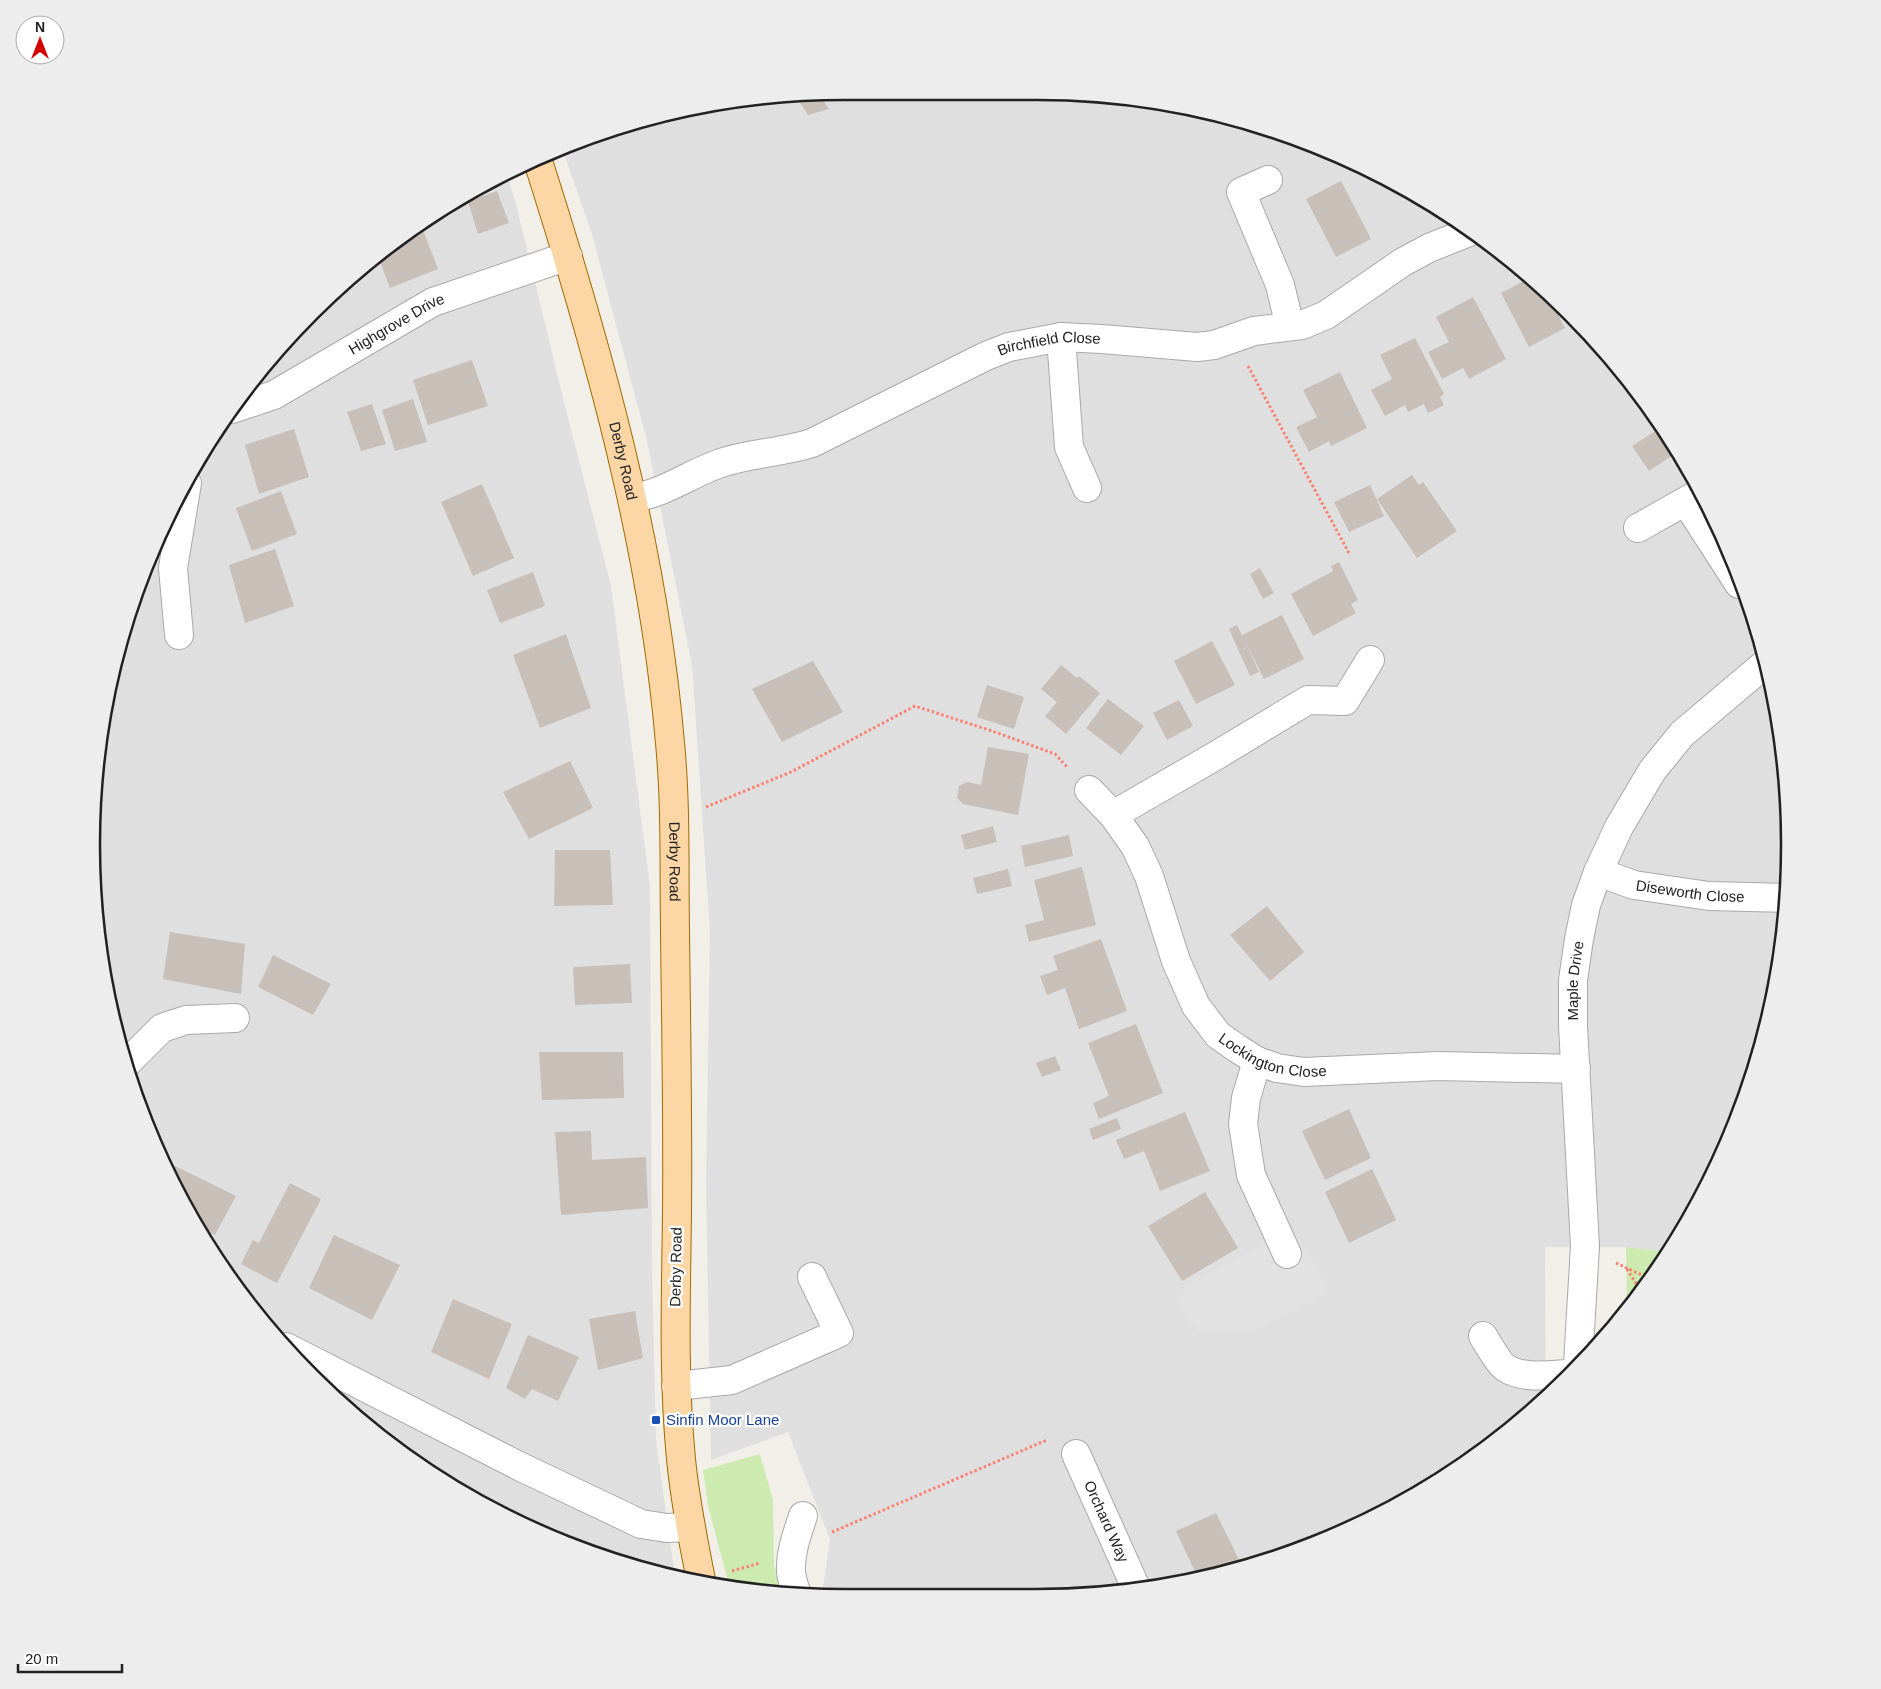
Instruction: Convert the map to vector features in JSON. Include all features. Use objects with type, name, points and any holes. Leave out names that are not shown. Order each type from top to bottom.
[{"type":"main road","name":"Derby Road","points":[[540,166],[568,256],[610,406],[632,498],[661,661],[670,745],[673,810],[677,1118],[676,1386],[681,1460],[690,1527],[699,1575]]},
{"type":"street","points":[[1268,180],[1241,192],[1280,285],[1290,326]]},
{"type":"street","name":"Birchfield Close","points":[[632,498],[649,495],[718,464],[751,455],[796,448],[812,443],[986,356],[1009,347],[1061,337],[1197,347],[1214,345],[1254,331],[1302,326],[1326,315],[1402,262],[1429,248],[1463,234]]},
{"type":"street","name":"Highgrove Drive","points":[[243,406],[274,395],[433,302],[568,256]]},
{"type":"street","points":[[1061,337],[1069,447],[1087,488]]},
{"type":"street","points":[[1638,528],[1693,497],[1712,533]]},
{"type":"street","points":[[179,635],[173,568],[183,504]]},
{"type":"street","points":[[1113,815],[1217,756],[1308,700],[1345,701],[1370,660]]},
{"type":"street","name":"Maple Drive","points":[[1579,1354],[1584,1246],[1573,1026],[1574,980],[1579,939],[1586,905],[1598,872],[1633,801],[1658,764],[1682,734],[1760,667]]},
{"type":"street","name":"Lockington Close","points":[[1089,790],[1113,815],[1135,846],[1149,876],[1176,961],[1196,1006],[1218,1034],[1238,1050],[1257,1061],[1278,1068],[1304,1072],[1438,1066],[1576,1069]]},
{"type":"street","name":"Diseworth Close","points":[[1598,872],[1634,885],[1709,896],[1779,898]]},
{"type":"street","points":[[132,1058],[162,1028],[186,1020],[235,1018]]},
{"type":"street","points":[[1257,1061],[1246,1098],[1243,1124],[1251,1175],[1287,1254]]},
{"type":"street","points":[[676,1386],[732,1380],[843,1341],[812,1277]]},
{"type":"street","points":[[1484,1336],[1505,1368],[1521,1373],[1559,1374]]},
{"type":"street","points":[[306,1358],[519,1466],[641,1524],[667,1528],[690,1527]]},
{"type":"street","name":"Orchard Way","points":[[1076,1454],[1134,1583]]},
{"type":"street","points":[[794,1587],[791,1572],[793,1545],[803,1516]]},
{"type":"path","points":[[1233,339],[1350,555]]},
{"type":"path","points":[[673,810],[702,809],[792,772],[916,706],[1055,754],[1089,790]]},
{"type":"path","points":[[1627,1268],[1637,1285]]},
{"type":"path","points":[[711,1577],[792,1553],[841,1527],[1068,1431],[1076,1454]]},
{"type":"shaded area","points":[[844,100],[1036,100],[1134,106],[1182,114],[1229,125],[1321,157],[1366,177],[1450,225],[1490,254],[1563,318],[1627,391],[1656,431],[1704,515],[1724,560],[1756,652],[1767,699],[1775,747],[1781,844],[1775,942],[1767,990],[1756,1037],[1724,1129],[1704,1174],[1660,1251],[1626,1247],[1545,1247],[1546,1387],[1490,1435],[1450,1464],[1366,1512],[1321,1532],[1229,1564],[1182,1575],[1134,1583],[1085,1587],[1036,1589],[844,1589],[823,1588],[830,1540],[788,1432],[711,1460],[706,1183],[710,932],[692,665],[647,441],[592,234],[565,155],[652,125],[699,114],[747,106]]},
{"type":"shaded area","points":[[509,180],[611,586],[650,886],[652,1270],[656,1441],[674,1569],[605,1549],[515,1512],[431,1464],[391,1435],[354,1404],[318,1371],[254,1298],[225,1258],[200,1217],[177,1174],[140,1084],[125,1037],[114,990],[106,942],[100,844],[106,747],[114,699],[125,652],[157,560],[177,515],[225,431],[254,391],[318,318],[391,254],[431,225]]},
{"type":"shaded area","points":[[1291,1230],[1315,1263],[1327,1292],[1253,1331],[1197,1331],[1180,1307],[1180,1290]]},
{"type":"green space","points":[[1626,1247],[1660,1251],[1656,1258],[1627,1298]]},
{"type":"green space","points":[[760,1454],[773,1500],[774,1566],[782,1586],[728,1580],[708,1506],[703,1470]]},
{"type":"building","points":[[824,101],[829,109],[808,115],[800,102]]},
{"type":"building","points":[[1341,181],[1371,239],[1336,257],[1306,199]]},
{"type":"building","points":[[497,191],[509,223],[478,234],[468,202]]},
{"type":"building","points":[[423,231],[438,269],[390,288],[380,263]]},
{"type":"building","points":[[1523,281],[1557,313],[1565,328],[1529,347],[1501,293]]},
{"type":"building","points":[[1473,297],[1506,359],[1469,379],[1463,368],[1442,379],[1428,352],[1449,342],[1436,317]]},
{"type":"building","points":[[1415,338],[1444,394],[1440,397],[1444,405],[1428,413],[1424,404],[1408,412],[1405,405],[1385,416],[1371,390],[1392,379],[1380,355]]},
{"type":"building","points":[[472,360],[488,406],[428,425],[413,380]]},
{"type":"building","points":[[1340,372],[1367,428],[1331,446],[1329,441],[1309,452],[1296,427],[1317,417],[1303,390]]},
{"type":"building","points":[[413,399],[427,442],[395,451],[382,410]]},
{"type":"building","points":[[372,404],[386,444],[361,451],[347,412]]},
{"type":"building","points":[[294,429],[309,477],[259,494],[245,445]]},
{"type":"building","points":[[1656,431],[1671,456],[1649,471],[1632,446]]},
{"type":"building","points":[[1412,475],[1419,485],[1423,482],[1457,531],[1417,558],[1377,499]]},
{"type":"building","points":[[482,484],[514,558],[473,576],[441,502]]},
{"type":"building","points":[[1370,485],[1384,516],[1349,532],[1334,502]]},
{"type":"building","points":[[281,491],[297,534],[252,551],[236,508]]},
{"type":"building","points":[[275,549],[294,606],[245,623],[229,565]]},
{"type":"building","points":[[1339,562],[1358,600],[1351,604],[1356,613],[1313,636],[1291,594],[1333,571],[1331,566]]},
{"type":"building","points":[[1260,568],[1274,593],[1263,599],[1250,574]]},
{"type":"building","points":[[533,572],[545,606],[500,623],[487,590]]},
{"type":"building","points":[[1282,615],[1304,659],[1264,679],[1244,639],[1259,672],[1250,676],[1229,629],[1237,625],[1242,635]]},
{"type":"building","points":[[566,634],[591,708],[540,728],[513,655]]},
{"type":"building","points":[[1212,641],[1235,685],[1196,704],[1174,661]]},
{"type":"building","points":[[813,661],[843,712],[782,742],[752,689]]},
{"type":"building","points":[[1061,665],[1077,678],[1079,676],[1100,693],[1066,734],[1045,716],[1057,702],[1041,689]]},
{"type":"building","points":[[987,685],[1024,697],[1014,729],[977,717]]},
{"type":"building","points":[[1108,699],[1144,726],[1121,755],[1086,728]]},
{"type":"building","points":[[1179,700],[1193,726],[1167,740],[1153,713]]},
{"type":"building","points":[[988,747],[1029,754],[1018,815],[963,804],[957,798],[959,786],[967,782],[981,785]]},
{"type":"building","points":[[570,761],[593,808],[529,839],[503,792]]},
{"type":"building","points":[[993,826],[997,842],[965,850],[961,835]]},
{"type":"building","points":[[1069,835],[1073,856],[1025,867],[1021,846]]},
{"type":"building","points":[[555,850],[610,850],[613,905],[554,906]]},
{"type":"building","points":[[1082,867],[1096,925],[1029,942],[1025,925],[1044,920],[1034,880]]},
{"type":"building","points":[[1008,869],[1012,886],[977,894],[973,878]]},
{"type":"building","points":[[1267,906],[1304,952],[1270,981],[1230,935]]},
{"type":"building","points":[[170,932],[245,944],[241,994],[163,979]]},
{"type":"building","points":[[1101,939],[1127,1011],[1079,1029],[1065,988],[1047,995],[1040,976],[1058,970],[1053,956]]},
{"type":"building","points":[[273,955],[331,984],[313,1015],[258,987]]},
{"type":"building","points":[[630,964],[632,1003],[575,1005],[573,967]]},
{"type":"building","points":[[1136,1024],[1163,1093],[1099,1119],[1093,1103],[1109,1096],[1088,1043]]},
{"type":"building","points":[[539,1052],[623,1052],[624,1098],[542,1100]]},
{"type":"building","points":[[1055,1056],[1061,1070],[1042,1077],[1036,1063]]},
{"type":"building","points":[[1349,1109],[1371,1158],[1325,1180],[1302,1131]]},
{"type":"building","points":[[1185,1112],[1210,1171],[1160,1191],[1144,1151],[1124,1159],[1116,1140]]},
{"type":"building","points":[[1117,1118],[1121,1129],[1093,1140],[1089,1129]]},
{"type":"building","points":[[591,1131],[592,1160],[646,1157],[648,1208],[561,1215],[555,1132]]},
{"type":"building","points":[[175,1166],[236,1196],[215,1235],[209,1232],[200,1217]]},
{"type":"building","points":[[1372,1169],[1396,1220],[1349,1243],[1325,1192]]},
{"type":"building","points":[[290,1183],[321,1199],[277,1283],[241,1264],[253,1240],[259,1243]]},
{"type":"building","points":[[1205,1192],[1238,1248],[1182,1281],[1148,1226]]},
{"type":"building","points":[[334,1235],[400,1265],[372,1320],[309,1288]]},
{"type":"building","points":[[453,1299],[512,1324],[489,1379],[431,1352]]},
{"type":"building","points":[[635,1311],[643,1358],[598,1370],[589,1319]]},
{"type":"building","points":[[528,1335],[579,1357],[558,1401],[532,1389],[525,1399],[506,1388]]},
{"type":"building","points":[[1216,1513],[1239,1561],[1195,1572],[1176,1531]]},
{"type":"place","name":"Sinfin Moor Lane","points":[[656,1420]]}]
